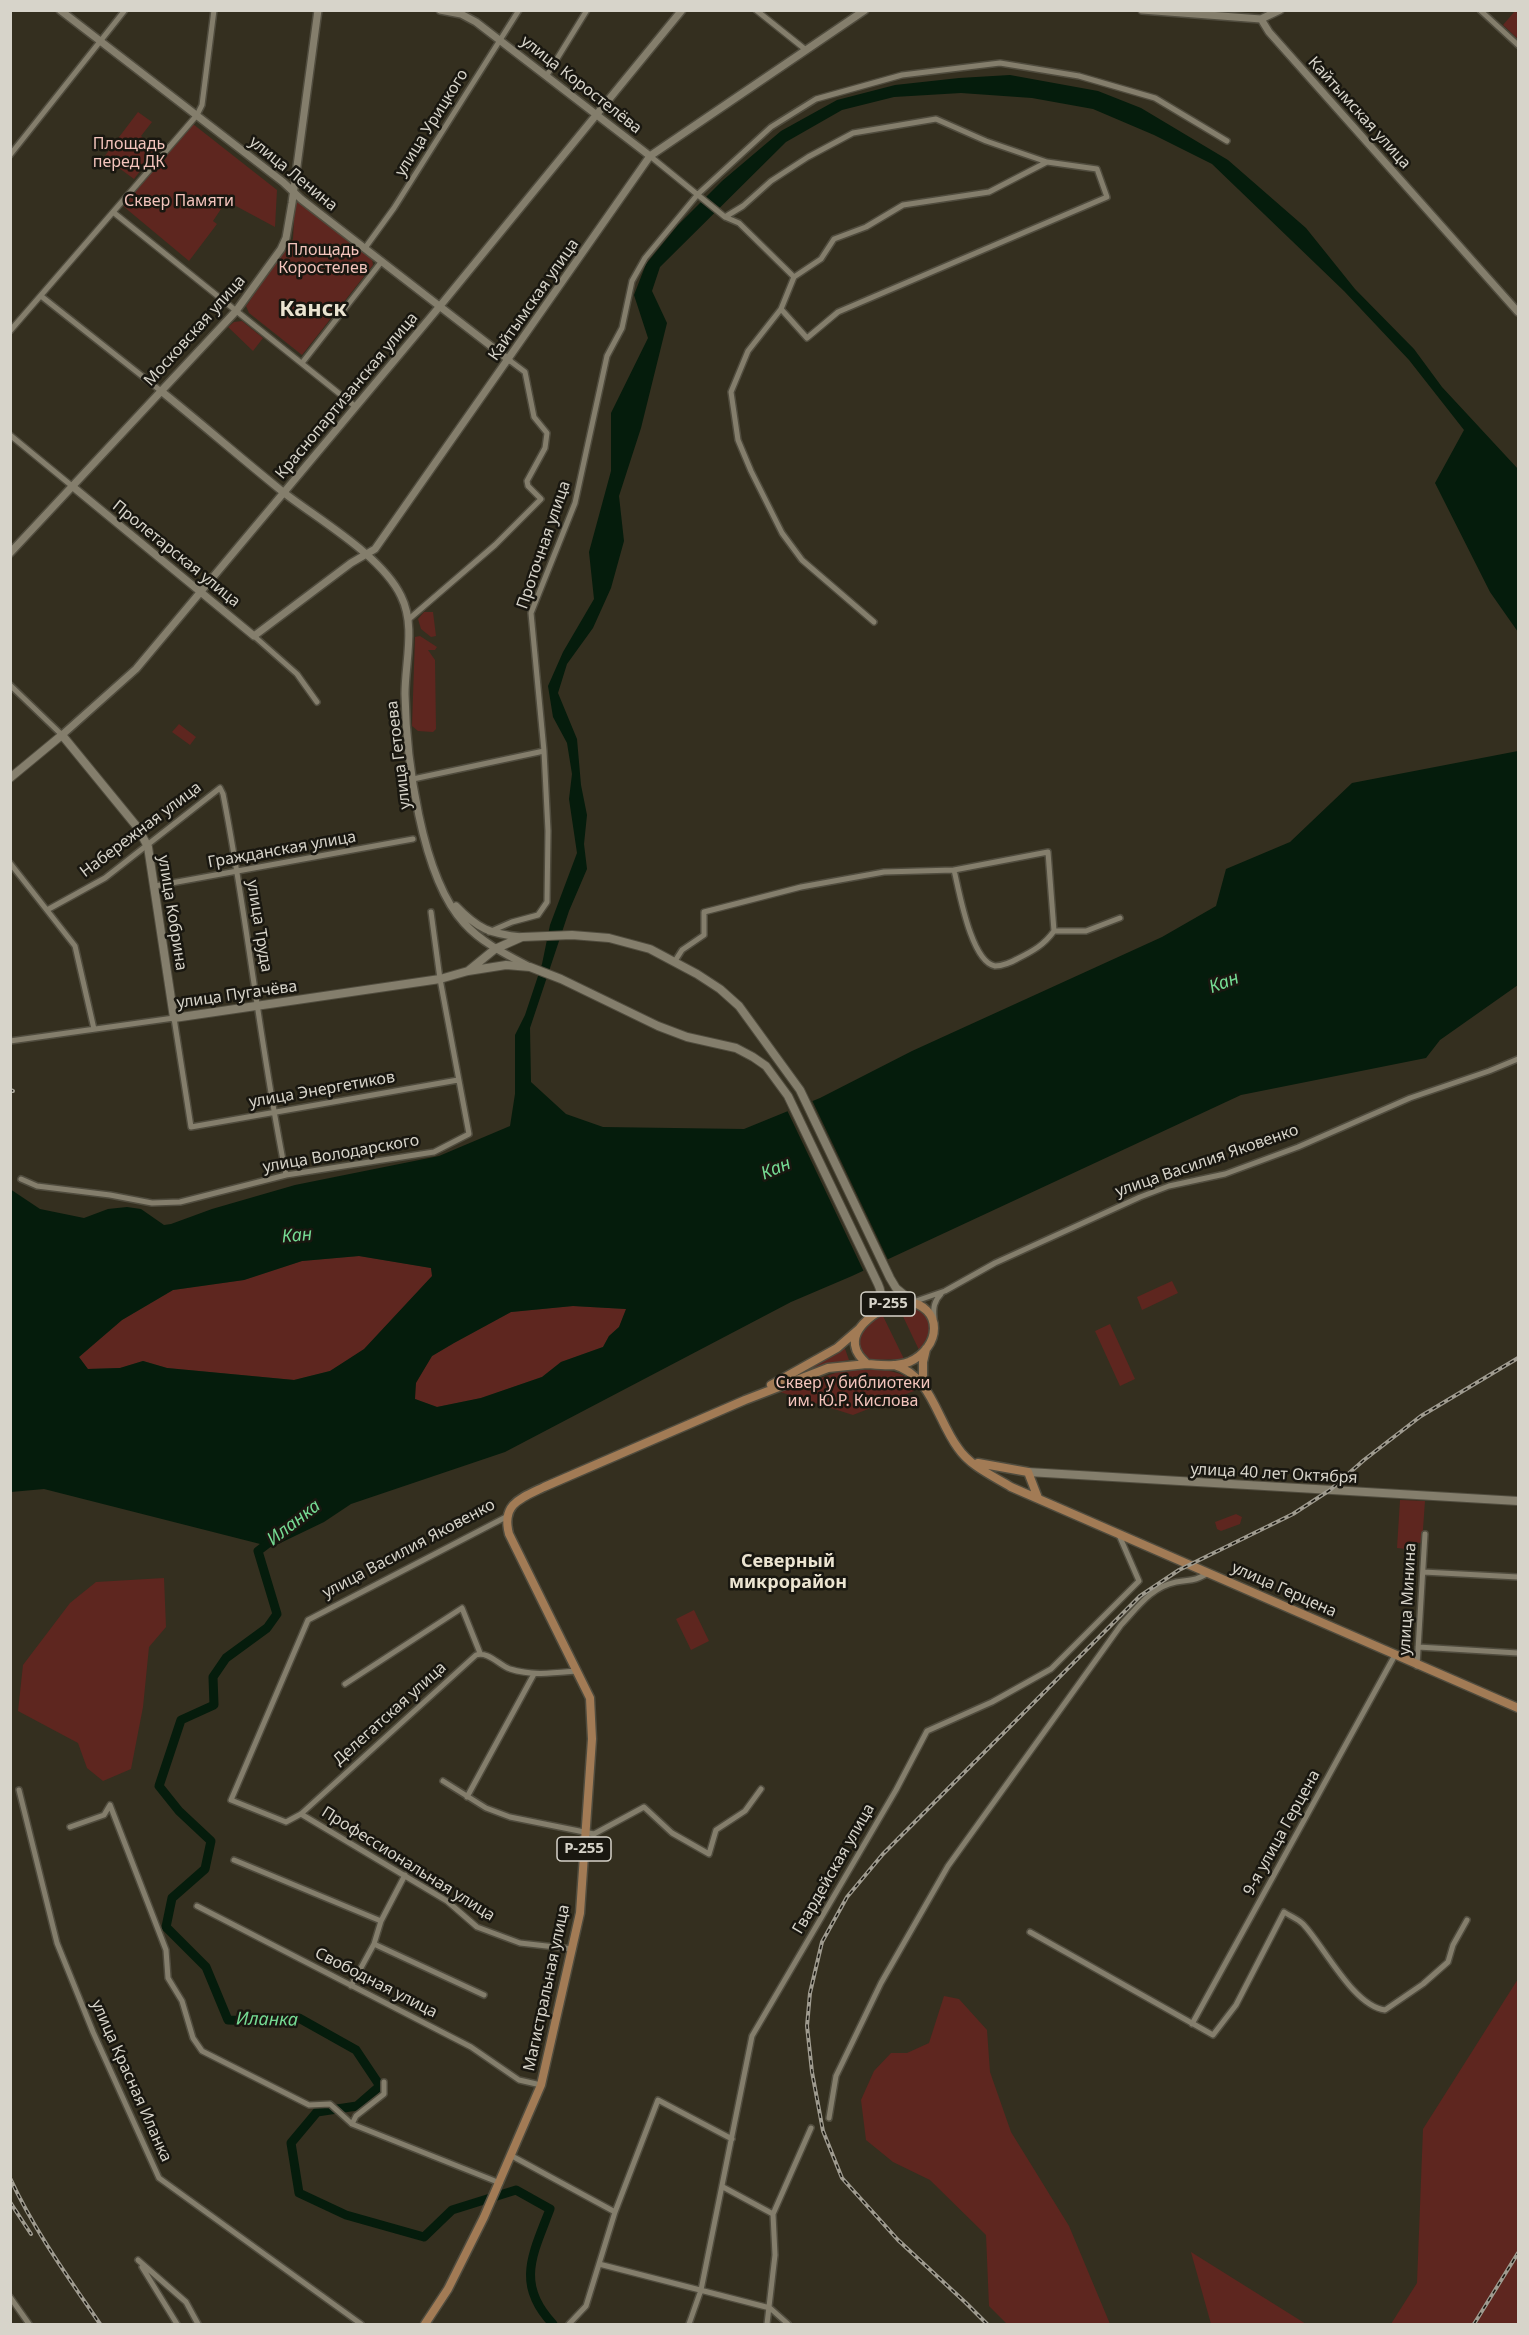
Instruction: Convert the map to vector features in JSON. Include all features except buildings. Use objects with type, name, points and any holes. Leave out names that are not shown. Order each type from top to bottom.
[{"type":"main road","name":"Краснопартизанская улица","points":[[10,778],[62,735]]},
{"type":"main road","points":[[62,735],[138,828],[148,846]]},
{"type":"main road","name":"улица Кобрина","points":[[148,846],[174,1018]]},
{"type":"main road","name":"Р-255","points":[[572,935],[609,938],[650,949],[675,961],[739,1005],[800,1090],[896,1288],[927,1310],[934,1323],[931,1340],[927,1347],[911,1361],[894,1365],[867,1364],[858,1355],[854,1342],[858,1332],[881,1301],[882,1293],[788,1096],[766,1066],[753,1056],[736,1048],[658,1026],[561,979],[530,967],[506,965],[468,971],[495,949],[522,937],[572,935]]},
{"type":"main road","name":"улица Пугачёва","points":[[174,1018],[440,979],[468,971]]},
{"type":"main road","name":"Р-255","points":[[873,1314],[894,1302],[914,1302]]},
{"type":"main road","name":"Р-255","points":[[745,1400],[837,1348],[866,1323]]},
{"type":"main road","points":[[923,1384],[923,1362],[927,1347]]},
{"type":"main road","name":"улица Василия Яковенко","points":[[506,1517],[516,1502],[544,1487],[745,1400],[828,1368],[867,1364]]},
{"type":"main road","points":[[894,1365],[903,1367],[923,1384]]},
{"type":"main road","name":"улица Герцена","points":[[923,1384],[958,1449],[971,1462],[1011,1487],[1417,1666],[1518,1708]]},
{"type":"main road","points":[[971,1462],[1028,1472],[1038,1499]]},
{"type":"main road","name":"улица 40 лет Октября","points":[[1028,1472],[1518,1501]]},
{"type":"main road","name":"Магистральная улица","points":[[500,2185],[541,2085],[573,1949],[580,1913],[592,1720],[590,1698],[509,1534],[506,1517]]},
{"type":"main road","name":"Р-255","points":[[425,2325],[448,2289],[500,2185]]},
{"type":"street","name":"улица Ленина","points":[[60,10],[509,360]]},
{"type":"street","points":[[10,154],[125,10]]},
{"type":"street","points":[[10,331],[197,116],[202,105],[214,10]]},
{"type":"street","name":"Московская улица","points":[[10,553],[236,311],[281,249],[286,238],[318,10]]},
{"type":"street","name":"улица Коростелёва","points":[[440,10],[469,17],[547,75],[725,217],[739,223],[794,277]]},
{"type":"street","name":"улица Урицкого","points":[[365,248],[394,208],[519,10]]},
{"type":"street","points":[[547,75],[587,10]]},
{"type":"street","name":"Краснопартизанская улица","points":[[62,735],[136,669],[440,306],[682,10]]},
{"type":"street","points":[[756,10],[806,50]]},
{"type":"street","name":"Кайтымская улица","points":[[254,636],[347,566],[375,549],[650,156],[865,10]]},
{"type":"street","points":[[1142,10],[1261,19],[1275,12]]},
{"type":"street","points":[[1480,10],[1518,45]]},
{"type":"street","name":"Кайтымская улица","points":[[1261,19],[1269,32],[1518,312]]},
{"type":"street","points":[[698,194],[771,127],[816,99],[902,75],[1000,63],[1079,76],[1155,98],[1227,141]]},
{"type":"street","points":[[725,217],[743,206],[771,181],[808,157],[853,133],[936,119],[986,141],[1047,162],[1096,169],[1107,197],[838,312],[807,338],[781,309]]},
{"type":"street","points":[[874,622],[802,561],[782,533],[738,440],[731,392],[748,351],[781,309],[794,277],[821,260],[834,239],[866,227],[903,205],[990,192],[1047,162]]},
{"type":"street","name":"Проточная улица","points":[[488,932],[512,921],[538,915],[547,902],[548,831],[544,750],[531,613],[576,502],[607,356],[622,328],[632,281],[645,258],[698,194]]},
{"type":"street","points":[[113,212],[356,406]]},
{"type":"street","points":[[302,363],[382,261]]},
{"type":"street","points":[[41,296],[161,391]]},
{"type":"street","points":[[409,620],[495,545],[541,500],[528,486],[527,481],[545,448],[546,433],[534,417],[525,372],[509,360]]},
{"type":"street","name":"улица Гетоева","points":[[161,391],[284,492],[366,555],[385,573],[400,593],[409,620],[405,693],[413,779],[431,863],[442,891]]},
{"type":"street","name":"Пролетарская улица","points":[[10,435],[254,636],[297,674],[317,702]]},
{"type":"street","points":[[10,685],[62,735]]},
{"type":"street","points":[[413,779],[544,750]]},
{"type":"street","name":"Набережная улица","points":[[47,910],[105,878],[220,788]]},
{"type":"street","name":"улица Труда","points":[[220,788],[238,872],[273,1112],[286,1175]]},
{"type":"street","name":"Гражданская улица","points":[[155,886],[413,840]]},
{"type":"street","points":[[675,961],[682,950],[705,935],[704,912],[801,887],[884,872],[954,870],[1048,852],[1054,931],[1044,945],[1014,960],[997,966],[991,964],[979,952],[971,937],[954,870]]},
{"type":"street","points":[[10,863],[75,946],[94,1029]]},
{"type":"street","points":[[442,891],[470,921],[488,932],[522,937]]},
{"type":"street","points":[[442,891],[465,924],[495,949],[530,967]]},
{"type":"street","points":[[431,912],[458,1080]]},
{"type":"street","points":[[1054,931],[1086,931],[1120,918]]},
{"type":"street","name":"улица Пугачёва","points":[[10,1041],[174,1018]]},
{"type":"street","name":"улица Кобрина","points":[[174,1018],[191,1126]]},
{"type":"street","name":"улица Василия Яковенко","points":[[914,1302],[945,1291],[994,1263],[1140,1197],[1169,1186],[1226,1174],[1277,1155],[1410,1098],[1518,1059]]},
{"type":"street","name":"улица Энергетиков","points":[[191,1126],[458,1080]]},
{"type":"street","name":"улица Володарского","points":[[21,1179],[37,1186],[152,1203],[180,1203],[286,1175],[434,1152],[469,1134],[458,1080]]},
{"type":"street","points":[[934,1323],[933,1309],[937,1298],[945,1291]]},
{"type":"street","name":"улица Василия Яковенко","points":[[301,1814],[286,1822],[231,1800],[308,1620],[506,1517]]},
{"type":"street","name":"Гвардейская улица","points":[[689,2325],[701,2290],[752,2037],[896,1790],[927,1731],[992,1702],[1051,1669],[1139,1581],[1119,1534]]},
{"type":"street","name":"улица Минина","points":[[1417,1666],[1425,1534]]},
{"type":"street","points":[[829,2118],[836,2076],[881,1983],[948,1866],[1121,1625],[1150,1593],[1175,1582],[1195,1581],[1208,1572]]},
{"type":"street","points":[[1423,1572],[1518,1577]]},
{"type":"street","points":[[345,1684],[462,1608],[480,1653],[505,1667],[534,1674],[577,1671]]},
{"type":"street","points":[[1418,1647],[1518,1653]]},
{"type":"street","name":"Делегатская улица","points":[[301,1814],[407,1716],[480,1653]]},
{"type":"street","name":"9-я улица Герцена","points":[[1192,2024],[1395,1655]]},
{"type":"street","points":[[467,1797],[534,1674]]},
{"type":"street","points":[[443,1781],[486,1808],[510,1817],[594,1834],[644,1807],[672,1833],[710,1854],[716,1830],[745,1810],[761,1789]]},
{"type":"street","name":"улица Красная Иланка","points":[[19,1790],[57,1942],[93,2032],[159,2178],[361,2325]]},
{"type":"street","points":[[70,1827],[104,1815],[110,1805],[166,1950],[168,1978],[182,2001],[196,2046],[202,2051],[309,2105],[325,2103],[335,2107],[352,2124],[500,2185]]},
{"type":"street","name":"Профессиональная улица","points":[[301,1814],[447,1901],[477,1926],[520,1943],[573,1949]]},
{"type":"street","points":[[234,1860],[381,1921]]},
{"type":"street","points":[[351,1986],[374,1944],[381,1921],[405,1875]]},
{"type":"street","name":"Свободная улица","points":[[197,1906],[471,2047],[519,2080],[541,2085]]},
{"type":"street","points":[[1029,1932],[1213,2035],[1236,2005],[1284,1912],[1303,1923],[1339,1974],[1356,1991],[1375,2009],[1385,2010],[1424,1984],[1448,1962],[1453,1945],[1467,1920]]},
{"type":"street","points":[[374,1944],[484,1995]]},
{"type":"street","points":[[352,2124],[356,2116],[384,2094],[384,2082]]},
{"type":"street","points":[[569,2325],[586,2306],[615,2212],[658,2100],[732,2139]]},
{"type":"street","points":[[767,2325],[775,2255],[773,2214],[811,2128]]},
{"type":"street","points":[[512,2156],[615,2212]]},
{"type":"street","points":[[723,2187],[773,2214]]},
{"type":"street","points":[[177,2325],[138,2260],[186,2302],[198,2325]]},
{"type":"street","points":[[599,2264],[770,2307],[788,2325]]},
{"type":"street","points":[[10,2297],[29,2325]]},
{"type":"green space","points":[[1515,11],[1518,11],[1518,39],[1503,25]]},
{"type":"green space","name":"Площадь перед ДК","points":[[138,112],[152,122],[141,136],[157,149],[134,179],[104,157]]},
{"type":"green space","name":"Сквер Памяти","points":[[193,124],[277,190],[275,227],[234,205],[232,208],[225,203],[213,221],[217,224],[189,261],[123,206]]},
{"type":"green space","name":"Площадь Коростелев","points":[[295,200],[300,200],[372,258],[373,265],[302,355],[249,313],[246,306],[293,239]]},
{"type":"green space","points":[[242,321],[263,338],[253,351],[228,327],[234,322]]},
{"type":"green space","points":[[424,612],[433,612],[436,636],[431,637],[421,629],[418,619]]},
{"type":"green space","points":[[420,636],[437,647],[435,650],[428,650],[435,660],[436,729],[433,732],[418,731],[412,726],[415,637]]},
{"type":"green space","points":[[179,724],[196,737],[190,745],[172,732]]},
{"type":"green space","points":[[359,1256],[431,1268],[433,1276],[364,1350],[330,1371],[294,1380],[167,1368],[143,1361],[120,1368],[87,1369],[79,1357],[122,1320],[173,1290],[244,1280],[302,1261]]},
{"type":"green space","points":[[1172,1281],[1178,1293],[1142,1310],[1137,1297]]},
{"type":"green space","points":[[573,1306],[627,1309],[619,1327],[609,1336],[603,1347],[561,1362],[542,1377],[481,1398],[437,1407],[415,1399],[415,1383],[432,1356],[454,1343],[511,1312]]},
{"type":"green space","points":[[910,1307],[924,1315],[930,1325],[927,1337],[919,1350],[899,1308]]},
{"type":"green space","points":[[882,1314],[904,1359],[870,1360],[859,1348],[865,1328]]},
{"type":"green space","points":[[1110,1324],[1135,1379],[1120,1386],[1095,1331]]},
{"type":"green space","points":[[844,1346],[849,1360],[833,1363],[765,1390]]},
{"type":"green space","name":"Сквер у библиотеки им. Ю.Р. Кислова","points":[[844,1370],[894,1372],[903,1375],[915,1388],[914,1391],[853,1415],[780,1392]]},
{"type":"green space","points":[[1400,1500],[1425,1501],[1422,1543],[1408,1542],[1407,1549],[1397,1548]]},
{"type":"green space","points":[[1236,1514],[1242,1517],[1240,1524],[1221,1531],[1217,1529],[1215,1522]]},
{"type":"green space","points":[[164,1578],[166,1627],[149,1647],[143,1707],[131,1769],[103,1781],[87,1768],[78,1743],[18,1711],[23,1665],[70,1603],[96,1582]]},
{"type":"green space","points":[[694,1610],[709,1641],[691,1650],[676,1619]]},
{"type":"green space","points":[[1518,1979],[1518,2324],[1391,2324],[1417,2283],[1423,2129]]},
{"type":"green space","points":[[944,1996],[959,1999],[987,2030],[990,2072],[1011,2132],[1069,2226],[1110,2324],[1007,2324],[989,2306],[986,2235],[930,2180],[893,2162],[866,2140],[861,2100],[874,2071],[891,2053],[907,2053],[929,2043]]},
{"type":"green space","points":[[1191,2252],[1306,2324],[1211,2324]]},
{"type":"water","name":"Кан","points":[[1010,75],[1098,91],[1141,108],[1228,160],[1306,228],[1355,289],[1414,349],[1442,387],[1518,469],[1518,632],[1490,592],[1435,483],[1464,430],[1409,360],[1344,291],[1212,164],[1154,135],[1093,109],[1032,98],[961,93],[894,97],[842,110],[786,142],[660,267],[652,291],[667,323],[641,428],[619,496],[624,541],[611,588],[593,628],[567,664],[558,693],[577,739],[581,785],[587,815],[584,844],[587,869],[569,911],[530,1028],[531,1082],[566,1114],[603,1127],[744,1129],[820,1098],[912,1051],[1162,937],[1216,906],[1226,869],[1290,842],[1352,783],[1518,751],[1518,985],[1440,1040],[1426,1058],[1241,1095],[852,1276],[791,1302],[505,1452],[351,1504],[324,1522],[272,1547],[44,1489],[11,1492],[10,1189],[40,1209],[84,1218],[108,1209],[127,1207],[141,1209],[164,1225],[295,1185],[439,1156],[510,1126],[515,1094],[515,1035],[525,1015],[542,964],[550,925],[577,853],[569,799],[572,774],[567,743],[553,717],[548,686],[563,652],[594,599],[589,552],[611,471],[611,413],[648,338],[634,295],[646,264],[678,225],[722,181],[781,131],[837,100],[895,85]],"holes":[[[359,1256],[431,1268],[432,1276],[364,1349],[330,1371],[294,1380],[167,1368],[143,1361],[120,1368],[88,1369],[79,1357],[122,1320],[173,1290],[244,1280],[302,1261]],[[573,1306],[626,1309],[619,1327],[609,1336],[603,1347],[561,1362],[542,1377],[481,1398],[437,1407],[415,1399],[416,1383],[432,1356],[454,1343],[511,1312]]]},
{"type":"pier","points":[[811,1098],[889,1262],[865,1274],[786,1108]]},
{"type":"waterway","name":"Иланка","points":[[275,1538],[258,1551],[277,1614],[267,1628],[226,1658],[213,1677],[214,1705],[181,1720],[159,1786],[179,1811],[211,1841],[205,1869],[172,1898],[166,1927],[206,1967],[228,2020],[281,2022],[299,2018],[356,2050],[380,2086],[357,2106],[317,2112],[291,2143],[299,2193],[346,2215],[424,2237],[452,2210],[516,2190],[550,2209],[533,2255],[531,2282],[541,2309],[553,2324]]},
{"type":"railway","points":[[987,2324],[898,2240],[842,2178],[823,2131],[812,2072],[807,2026],[810,1993],[822,1942],[847,1897],[883,1854],[1140,1596],[1179,1570],[1293,1514],[1330,1490],[1364,1460],[1421,1416],[1518,1358]]},
{"type":"railway","points":[[10,2178],[41,2235],[100,2324]]},
{"type":"railway","points":[[10,2202],[31,2234]]},
{"type":"railway","points":[[1474,2324],[1518,2253]]},
{"type":"district","name":"Канск","points":[[313,310]]},
{"type":"district","name":"Северный микрорайон","points":[[788,1572]]}]
